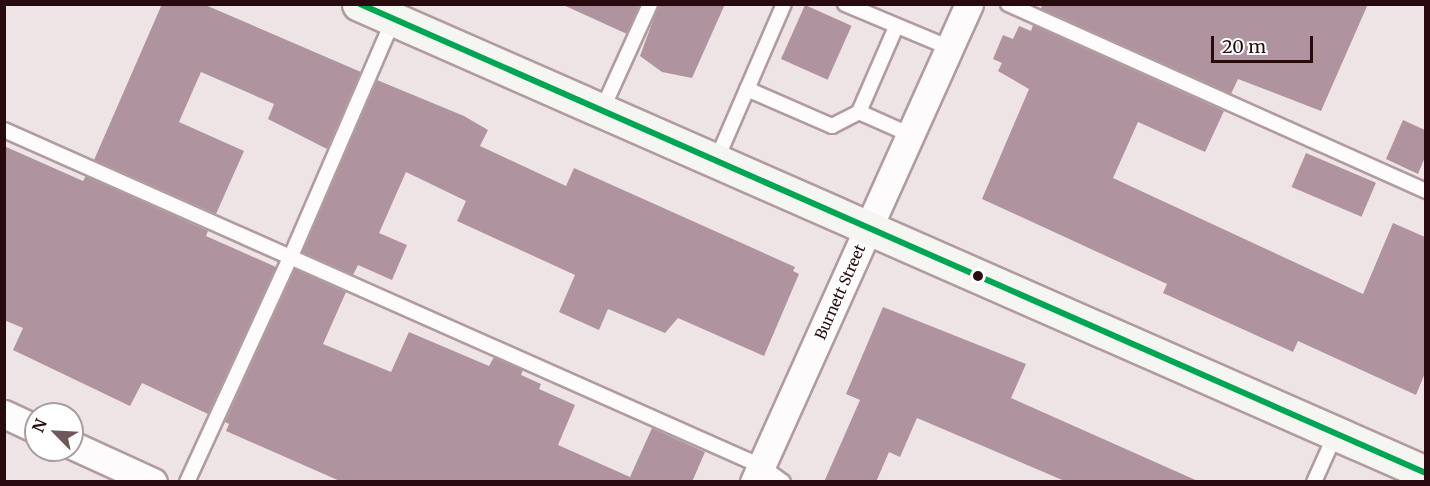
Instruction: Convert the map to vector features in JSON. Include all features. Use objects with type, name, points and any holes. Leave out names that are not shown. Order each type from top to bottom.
[{"type":"main road","points":[[359,4],[868,230],[1425,473]]},
{"type":"street","name":"Burnett Street","points":[[757,474],[969,4]]},
{"type":"street","points":[[4,414],[24,423]]},
{"type":"street","points":[[84,450],[153,482]]},
{"type":"lane","points":[[602,110],[650,4]]},
{"type":"lane","points":[[716,161],[784,4]]},
{"type":"lane","points":[[845,4],[950,48]]},
{"type":"lane","points":[[1008,4],[1425,191]]},
{"type":"lane","points":[[187,482],[291,256],[393,20]]},
{"type":"lane","points":[[747,89],[832,126],[859,112],[896,27]]},
{"type":"lane","points":[[859,112],[911,135]]},
{"type":"lane","points":[[4,130],[291,256],[757,474],[783,482]]},
{"type":"lane","points":[[1314,482],[1336,433]]},
{"type":"building","points":[[162,4],[203,4],[361,72],[327,149],[268,119],[274,104],[201,72],[179,122],[244,151],[216,214],[94,160]]},
{"type":"building","points":[[561,4],[640,4],[627,34]]},
{"type":"building","points":[[659,4],[725,4],[692,78],[662,72],[640,56]]},
{"type":"building","points":[[1042,4],[1368,4],[1321,111],[1238,79],[1231,94],[1041,9]]},
{"type":"building","points":[[805,5],[852,26],[828,80],[781,59]]},
{"type":"building","points":[[1033,25],[1224,111],[1205,152],[1138,122],[1113,178],[1363,294],[1393,223],[1425,237],[1425,373],[1416,395],[1298,341],[1293,352],[1163,293],[1167,284],[982,199],[1029,89],[998,71],[1002,63],[993,59],[1003,35],[1013,39],[1019,26],[1031,31]]},
{"type":"building","points":[[377,80],[464,116],[488,130],[480,146],[566,186],[574,168],[795,267],[793,271],[799,274],[764,356],[678,318],[665,333],[608,309],[599,330],[559,312],[575,275],[457,221],[466,201],[406,172],[379,233],[407,245],[392,280],[358,265],[353,275],[302,253]]},
{"type":"building","points":[[1403,120],[1425,130],[1425,157],[1418,174],[1386,159]]},
{"type":"building","points":[[4,146],[83,181],[86,176],[208,231],[206,236],[276,267],[208,414],[142,383],[130,406],[13,350],[23,328],[4,320]]},
{"type":"building","points":[[1306,153],[1376,183],[1362,217],[1292,187]]},
{"type":"building","points":[[295,269],[346,292],[323,344],[391,372],[409,332],[489,366],[494,357],[523,370],[521,375],[541,384],[539,389],[575,405],[558,445],[630,477],[652,428],[705,452],[692,482],[342,482],[226,431],[229,424],[225,422]]},
{"type":"building","points":[[883,307],[1026,364],[1011,398],[1200,482],[1067,482],[917,418],[900,457],[889,452],[876,482],[824,482],[860,400],[846,394]]},
{"type":"transit line","points":[[360,4],[1426,473]]}]
